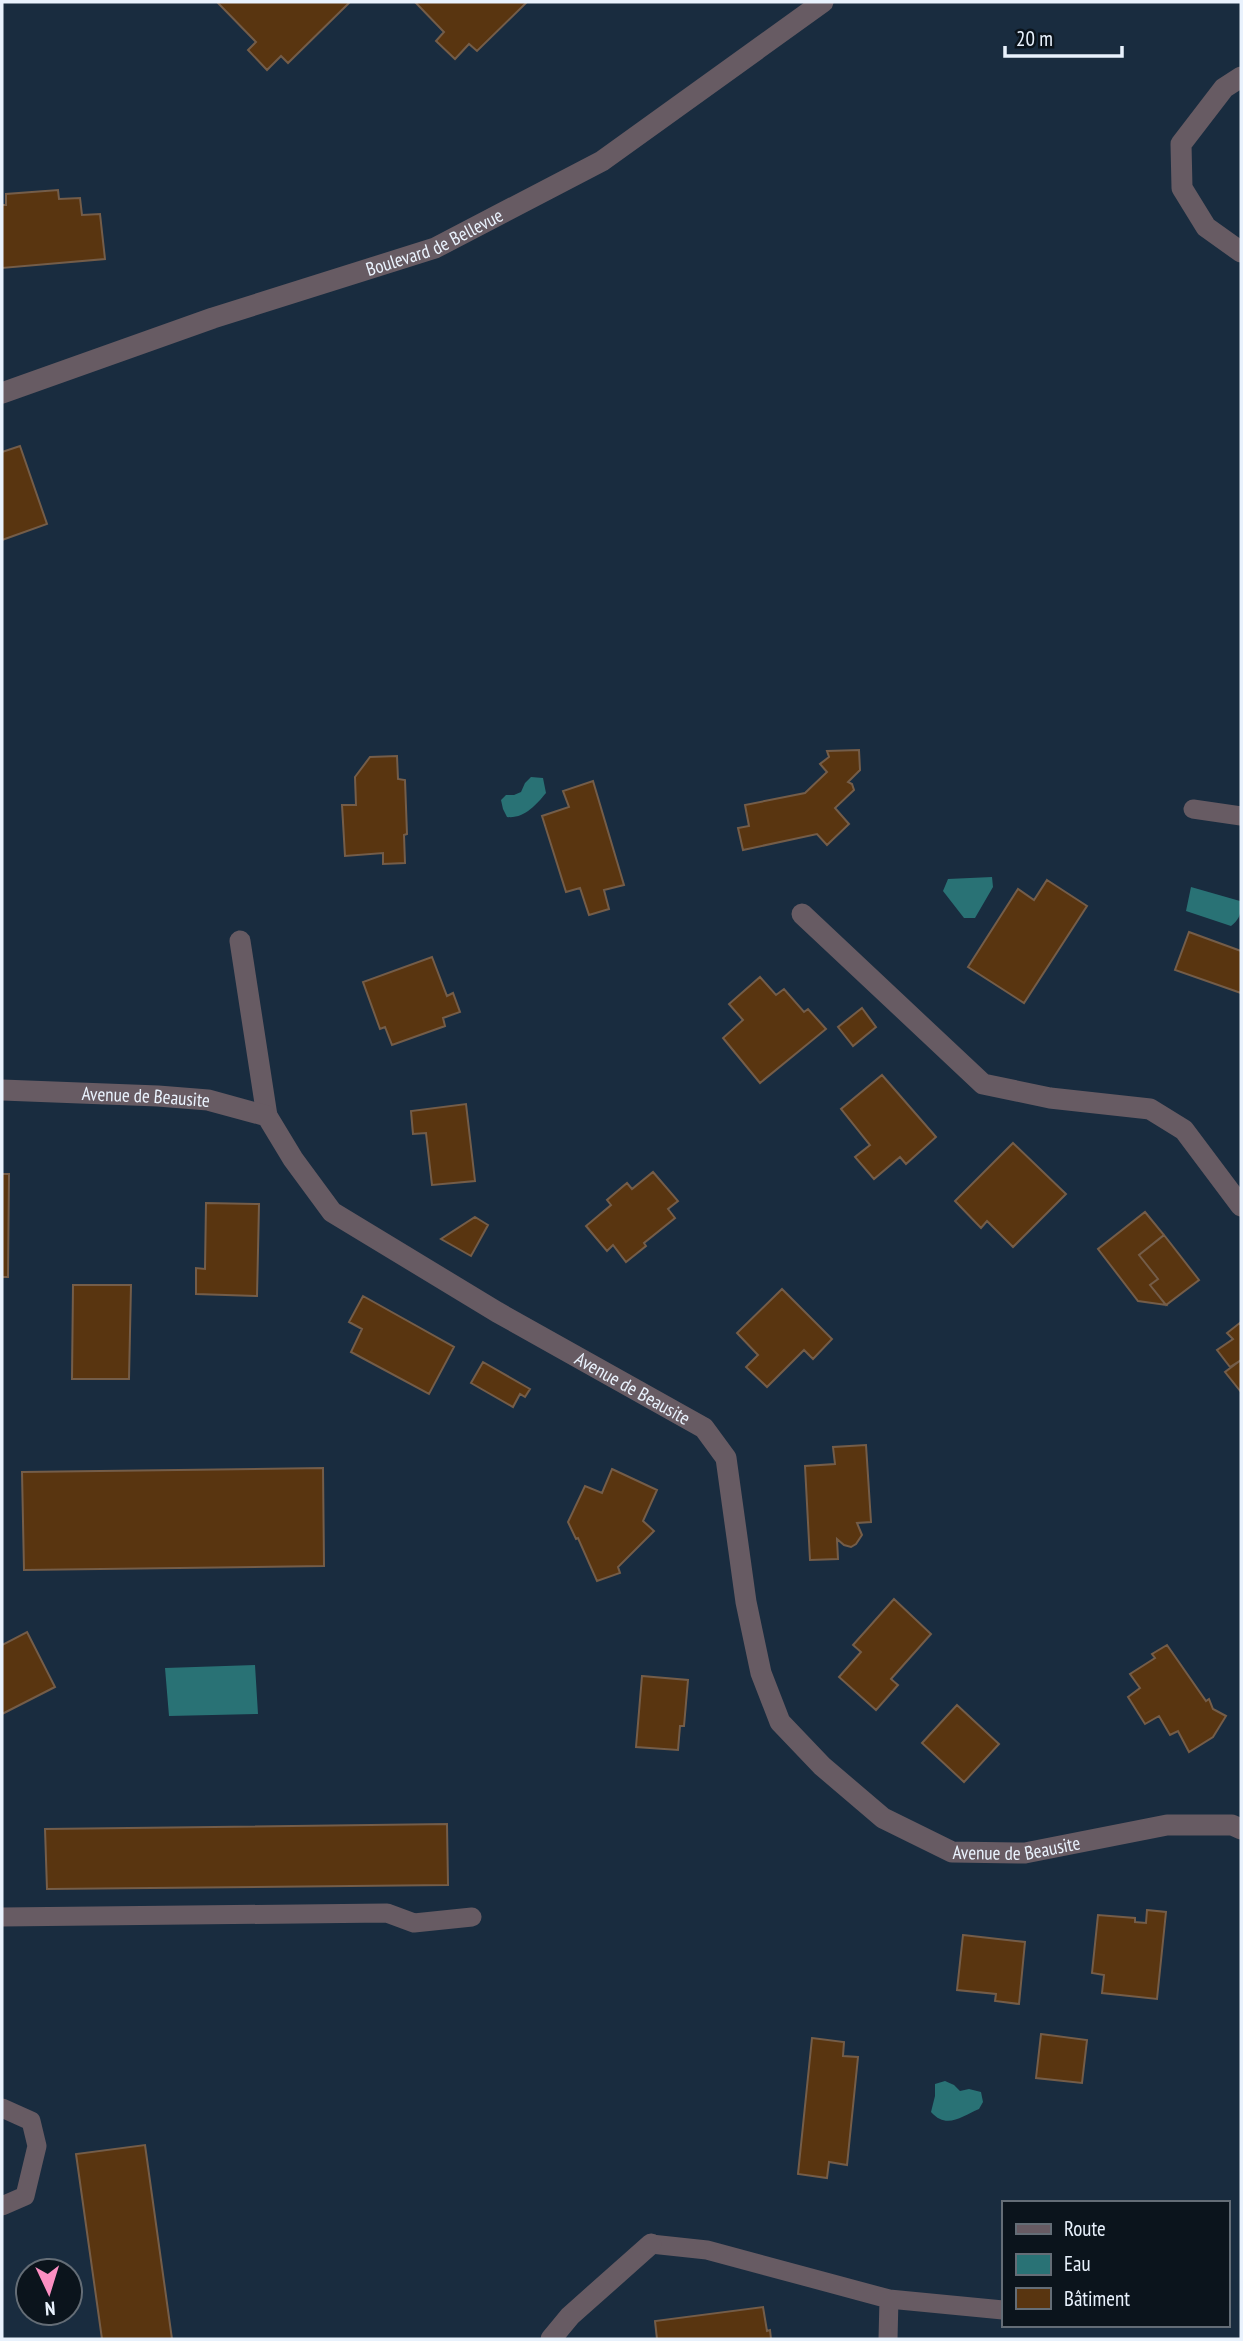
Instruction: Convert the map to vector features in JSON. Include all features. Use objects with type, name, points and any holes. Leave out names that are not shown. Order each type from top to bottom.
[{"type":"street","name":"Boulevard de Bellevue","points":[[2,393],[213,318],[435,248],[603,161],[823,2]]},
{"type":"street","points":[[1241,77],[1224,88],[1181,144],[1182,188],[1206,227],[1241,252]]},
{"type":"street","points":[[802,914],[983,1084],[1050,1098],[1150,1109],[1184,1130],[1241,1206]]},
{"type":"street","points":[[240,941],[267,1116]]},
{"type":"street","name":"Avenue de Beausite","points":[[2,1090],[208,1100],[267,1116],[293,1159],[332,1212],[497,1312],[704,1428],[726,1458],[746,1602],[761,1673],[780,1722],[822,1766],[883,1818],[952,1852],[1025,1853],[1167,1825],[1231,1825],[1241,1829]]},
{"type":"street","points":[[551,2339],[570,2316],[651,2244]]},
{"type":"lane","points":[[1193,809],[1241,816]]},
{"type":"lane","points":[[2,1917],[387,1913],[414,1923],[472,1917]]},
{"type":"lane","points":[[2,2108],[31,2121],[37,2146],[25,2196],[2,2206]]},
{"type":"lane","points":[[651,2244],[707,2250],[889,2299],[1002,2310]]},
{"type":"lane","points":[[888,2339],[889,2299]]},
{"type":"water","points":[[531,777],[543,778],[546,793],[524,813],[507,817],[501,800],[506,795],[521,792]]},
{"type":"water","points":[[992,877],[993,887],[975,918],[964,918],[943,891],[948,879]]},
{"type":"water","points":[[1191,887],[1240,901],[1240,912],[1236,921],[1231,926],[1186,911]]},
{"type":"water","points":[[255,1665],[258,1714],[169,1716],[165,1668]]},
{"type":"water","points":[[945,2081],[960,2091],[969,2089],[981,2092],[983,2102],[979,2109],[955,2120],[937,2117],[931,2112],[935,2084]]},
{"type":"building","points":[[217,2],[349,3],[288,63],[281,56],[267,70],[248,50],[256,42]]},
{"type":"building","points":[[415,2],[527,2],[477,51],[469,44],[455,59],[436,41],[444,32]]},
{"type":"building","points":[[58,190],[59,199],[80,198],[82,215],[100,214],[105,259],[2,268],[2,205],[6,205],[6,194]]},
{"type":"building","points":[[20,446],[47,524],[2,540],[2,452]]},
{"type":"building","points":[[859,750],[860,770],[848,782],[854,790],[835,808],[849,824],[827,845],[817,834],[743,850],[738,828],[749,826],[745,805],[805,793],[827,772],[820,764],[829,757],[827,751]]},
{"type":"building","points":[[397,756],[398,779],[405,780],[405,863],[383,864],[383,853],[345,856],[342,805],[356,805],[355,777],[370,757]]},
{"type":"building","points":[[593,781],[624,885],[604,890],[609,909],[589,915],[580,888],[566,892],[542,816],[569,807],[563,791]]},
{"type":"building","points":[[1047,880],[1087,906],[1024,1003],[968,967],[1018,889],[1034,900]]},
{"type":"building","points":[[1189,932],[1241,951],[1241,993],[1175,970]]},
{"type":"building","points":[[432,957],[447,996],[453,993],[460,1012],[443,1018],[445,1026],[392,1045],[385,1027],[380,1029],[363,982]]},
{"type":"building","points":[[760,977],[776,995],[784,989],[804,1012],[808,1009],[826,1029],[760,1083],[723,1038],[743,1020],[729,1004]]},
{"type":"building","points":[[862,1008],[876,1027],[853,1046],[838,1027]]},
{"type":"building","points":[[882,1075],[936,1137],[906,1164],[900,1157],[874,1179],[855,1157],[870,1145],[841,1109]]},
{"type":"building","points":[[466,1104],[475,1181],[432,1185],[426,1133],[413,1134],[411,1111]]},
{"type":"building","points":[[1013,1143],[1066,1194],[1013,1247],[987,1221],[981,1228],[955,1201]]},
{"type":"building","points":[[653,1172],[678,1201],[668,1209],[675,1218],[644,1243],[646,1246],[626,1262],[613,1245],[607,1251],[586,1226],[611,1205],[607,1200],[627,1183],[632,1189]]},
{"type":"building","points":[[2,1174],[9,1174],[8,1277],[2,1277]]},
{"type":"building","points":[[206,1203],[259,1204],[257,1296],[196,1294],[196,1268],[205,1269]]},
{"type":"building","points":[[1145,1212],[1164,1235],[1139,1255],[1158,1279],[1150,1285],[1166,1305],[1138,1301],[1098,1249]]},
{"type":"building","points":[[475,1217],[488,1225],[471,1256],[441,1239]]},
{"type":"building","points":[[1164,1235],[1199,1280],[1166,1305],[1150,1285],[1158,1279],[1139,1255]]},
{"type":"building","points":[[73,1285],[131,1285],[129,1379],[72,1379]]},
{"type":"building","points":[[782,1289],[832,1339],[813,1359],[804,1350],[767,1387],[746,1367],[758,1355],[737,1333]]},
{"type":"building","points":[[363,1296],[454,1347],[429,1394],[351,1352],[362,1329],[349,1322]]},
{"type":"building","points":[[1241,1322],[1241,1360],[1230,1367],[1217,1350],[1233,1339],[1227,1333]]},
{"type":"building","points":[[1241,1360],[1241,1392],[1225,1372]]},
{"type":"building","points":[[483,1362],[530,1389],[525,1397],[520,1394],[513,1407],[471,1383]]},
{"type":"building","points":[[866,1445],[871,1522],[857,1523],[862,1535],[851,1547],[837,1539],[838,1559],[810,1560],[805,1466],[835,1464],[833,1447]]},
{"type":"building","points":[[323,1468],[324,1566],[24,1570],[22,1472]]},
{"type":"building","points":[[612,1469],[657,1490],[643,1521],[654,1531],[618,1567],[620,1573],[597,1581],[568,1522],[585,1486],[602,1493]]},
{"type":"building","points":[[894,1599],[931,1634],[891,1679],[898,1685],[876,1710],[839,1677],[861,1652],[853,1645]]},
{"type":"building","points":[[27,1632],[55,1687],[2,1714],[2,1645]]},
{"type":"building","points":[[1167,1645],[1206,1701],[1209,1699],[1213,1709],[1226,1716],[1213,1737],[1189,1752],[1178,1731],[1170,1735],[1159,1716],[1145,1724],[1128,1697],[1140,1688],[1130,1674],[1155,1658],[1152,1654]]},
{"type":"building","points":[[642,1676],[688,1680],[684,1726],[680,1726],[678,1750],[636,1747]]},
{"type":"building","points":[[957,1705],[999,1744],[964,1782],[922,1743]]},
{"type":"building","points":[[447,1824],[448,1885],[47,1889],[45,1829]]},
{"type":"building","points":[[1147,1910],[1166,1912],[1157,1999],[1102,1993],[1104,1975],[1092,1973],[1098,1915],[1135,1918],[1135,1922],[1146,1923]]},
{"type":"building","points":[[963,1935],[1025,1942],[1019,2004],[995,2001],[996,1994],[957,1990]]},
{"type":"building","points":[[1041,2034],[1087,2040],[1082,2083],[1036,2078]]},
{"type":"building","points":[[812,2038],[844,2042],[843,2056],[858,2057],[847,2165],[829,2162],[827,2178],[798,2174]]},
{"type":"building","points":[[145,2145],[172,2339],[102,2339],[76,2154]]},
{"type":"building","points":[[763,2307],[771,2339],[657,2339],[655,2321]]}]
